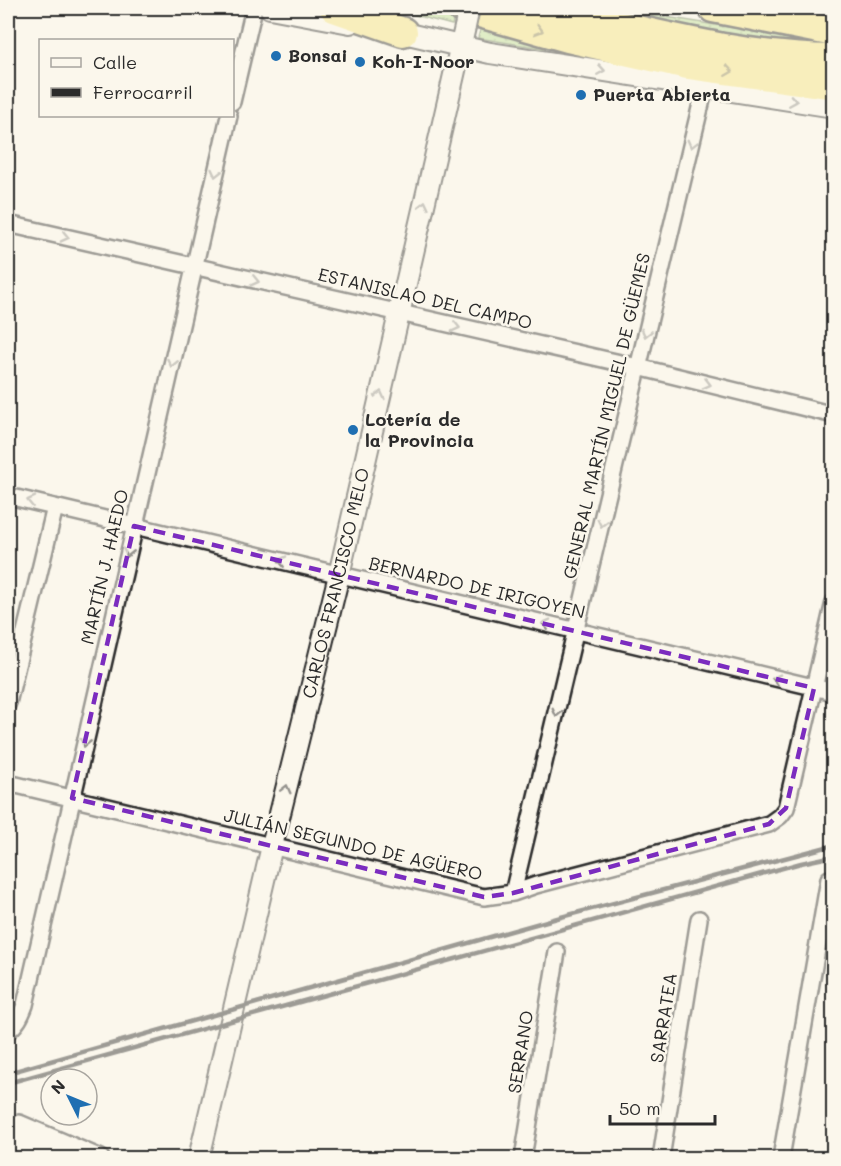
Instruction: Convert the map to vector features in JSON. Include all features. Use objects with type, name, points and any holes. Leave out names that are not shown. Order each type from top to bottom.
[{"type":"highway","points":[[334,8],[404,32]]},
{"type":"highway","points":[[539,8],[740,50],[801,58],[834,59]]},
{"type":"highway","points":[[713,8],[834,32]]},
{"type":"highway","points":[[462,27],[568,38],[688,65],[834,85]]},
{"type":"main road","points":[[13,1129],[62,1158]]},
{"type":"main road","points":[[8,1153],[20,1158]]},
{"type":"street","points":[[234,93],[254,8]]},
{"type":"street","points":[[270,8],[404,32],[462,27],[490,53],[834,107]]},
{"type":"street","name":"CARLOS FRANCISCO MELO","points":[[199,1158],[272,846],[339,575],[462,27],[470,8]]},
{"type":"street","name":"GENERAL MARTÍN MIGUEL DE GÜEMES","points":[[513,893],[705,87]]},
{"type":"street","name":"MARTÍN J. HAEDO","points":[[11,1028],[22,1016],[25,1005],[229,117]]},
{"type":"street","name":"ESTANISLAO DEL CAMPO","points":[[8,224],[638,367],[834,415]]},
{"type":"street","name":"BERNARDO DE IRIGOYEN","points":[[8,496],[834,692]]},
{"type":"street","points":[[8,703],[55,507]]},
{"type":"street","points":[[814,688],[834,602]]},
{"type":"street","name":"JULIÁN SEGUNDO DE AGÜERO","points":[[8,783],[484,897],[513,893],[769,824],[786,808],[814,688]]},
{"type":"street","points":[[782,1158],[829,879]]},
{"type":"street","name":"SARRATEA","points":[[662,1158],[699,919]]},
{"type":"street","name":"SERRANO","points":[[523,1158],[557,952]]},
{"type":"street","points":[[13,1129],[101,1158]]},
{"type":"highlighted area","points":[[134,526],[814,688],[786,808],[769,824],[513,893],[484,897],[72,798]]},
{"type":"green space","points":[[389,8],[430,8],[455,14],[452,25]]},
{"type":"green space","points":[[583,8],[609,8],[779,35],[833,47],[757,45]]},
{"type":"green space","points":[[483,19],[610,59],[478,38]]},
{"type":"railway","points":[[8,1073],[561,917],[834,845]]},
{"type":"railway","points":[[8,1083],[801,863],[834,856]]},
{"type":"place","name":"Bonsai","points":[[276,56]]},
{"type":"place","name":"Koh-I-Noor","points":[[360,62]]},
{"type":"place","name":"Puerta Abierta","points":[[581,95]]},
{"type":"place","name":"Lotería de la Provincia","points":[[353,430]]}]
